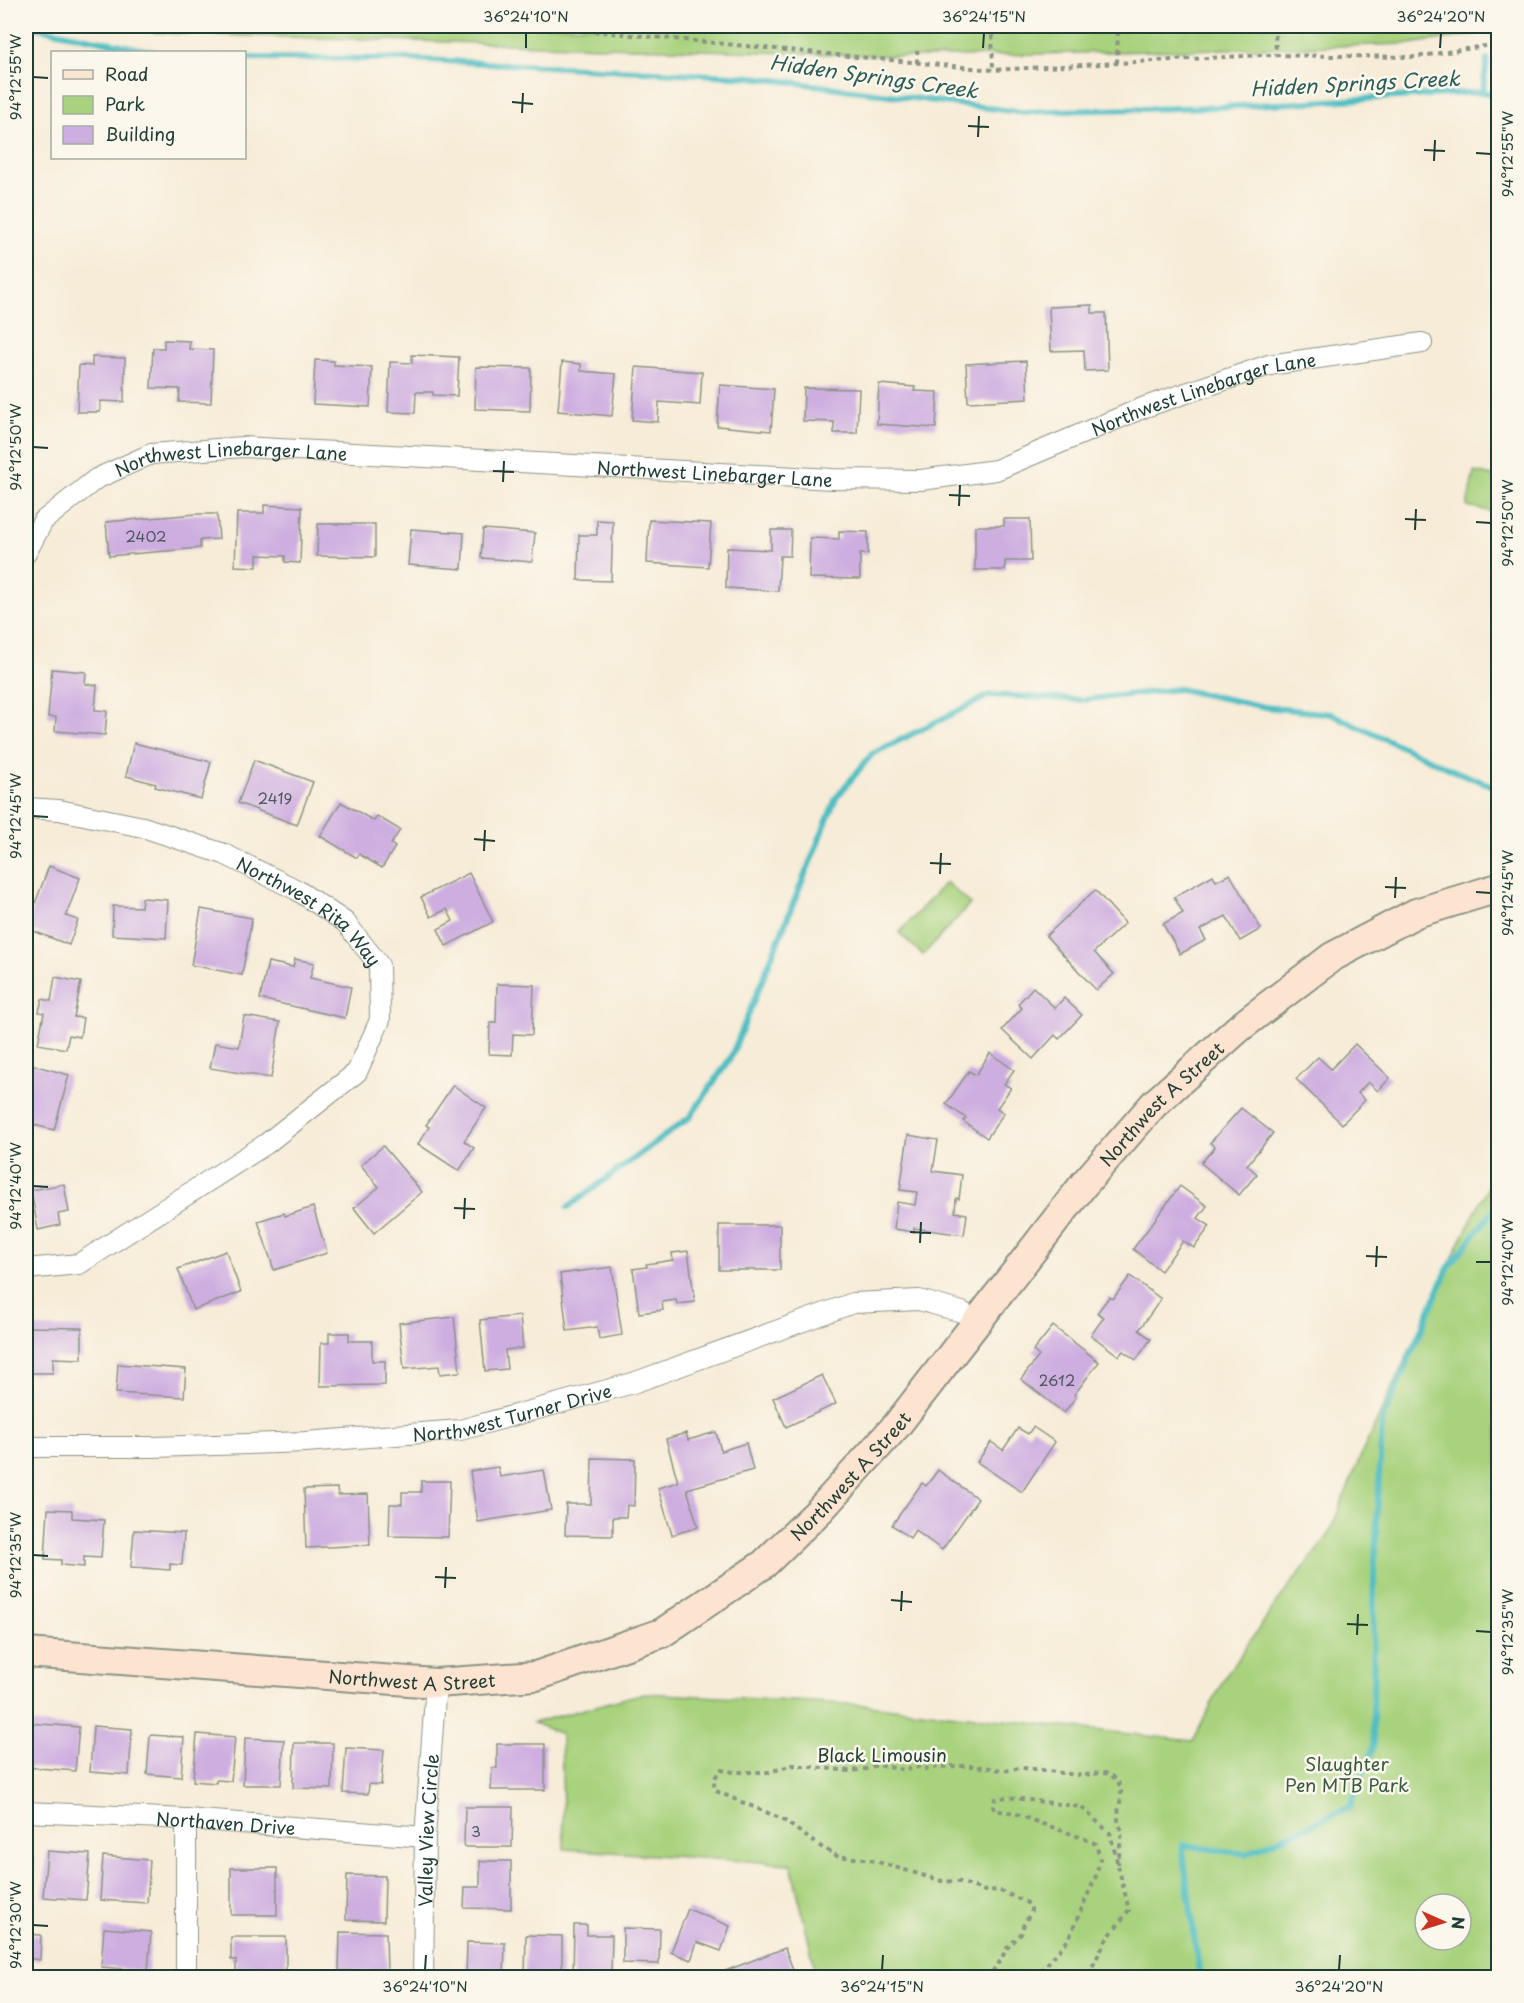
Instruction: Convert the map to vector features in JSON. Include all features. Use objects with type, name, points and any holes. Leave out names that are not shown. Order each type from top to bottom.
[{"type":"street","name":"Northwest Linebarger Lane","points":[[26,553],[44,521],[96,479],[151,454],[243,447],[832,479],[921,480],[996,470],[1145,407],[1269,365],[1422,343]]},
{"type":"street","name":"Northwest Rita Way","points":[[26,808],[59,810],[143,827],[224,854],[297,890],[345,922],[379,965],[380,1020],[357,1072],[266,1144],[79,1264],[26,1269]]},
{"type":"street","name":"Northwest A Street","points":[[26,1653],[436,1683],[536,1676],[662,1633],[764,1564],[820,1509],[897,1425],[1084,1184],[1154,1104],[1239,1028],[1332,957],[1416,913],[1498,888]]},
{"type":"street","name":"Northwest Turner Drive","points":[[26,1447],[153,1447],[305,1442],[460,1430],[633,1383],[853,1304],[919,1300],[962,1312],[979,1322]]},
{"type":"street","name":"Valley View Circle","points":[[423,1977],[425,1837],[436,1683]]},
{"type":"street","name":"Northaven Drive","points":[[26,1812],[186,1819],[425,1837]]},
{"type":"street","points":[[186,1819],[186,1977]]},
{"type":"path","points":[[540,26],[597,28],[993,70],[1276,55],[1415,57],[1498,44]]},
{"type":"path","points":[[992,26],[993,70]]},
{"type":"path","points":[[1117,63],[1118,26]]},
{"type":"path","points":[[1238,26],[1253,26]]},
{"type":"path","points":[[1275,26],[1276,55]]},
{"type":"path","points":[[917,51],[917,63]]},
{"type":"path","name":"Black Limousin","points":[[986,1977],[998,1965],[1007,1948],[1021,1934],[1031,1912],[1031,1907],[1026,1902],[998,1890],[985,1891],[960,1882],[942,1881],[871,1860],[837,1856],[782,1819],[718,1792],[714,1781],[716,1775],[721,1770],[769,1772],[793,1765],[850,1771],[877,1765],[906,1770],[920,1767],[926,1769],[972,1766],[1004,1770],[1018,1768],[1046,1770],[1088,1777],[1104,1772],[1113,1776],[1122,1791],[1116,1819],[1122,1830],[1118,1863]]},
{"type":"path","points":[[1035,1977],[1068,1940],[1096,1876],[1100,1859],[1096,1844],[1012,1811],[996,1811],[993,1807],[995,1799],[1007,1797],[1081,1806],[1110,1833],[1129,1910],[1106,1940],[1090,1971],[1080,1977]]},
{"type":"green space","points":[[124,26],[1498,26],[1498,31],[1409,44],[923,57],[156,33]]},
{"type":"green space","points":[[1474,472],[1498,477],[1498,513],[1467,506]]},
{"type":"green space","points":[[946,882],[970,904],[923,955],[899,933]]},
{"type":"green space","name":"Slaughter Pen MTB Park","points":[[1498,1167],[1498,1977],[817,1977],[791,1864],[564,1849],[561,1734],[533,1723],[644,1693],[867,1705],[1193,1741],[1225,1677],[1276,1604],[1328,1536],[1362,1453],[1456,1250]]},
{"type":"building","points":[[1092,305],[1092,313],[1106,313],[1108,370],[1085,371],[1084,350],[1051,351],[1049,307]]},
{"type":"building","points":[[164,340],[190,341],[189,349],[213,350],[211,403],[179,402],[180,389],[151,388],[153,348],[164,348]]},
{"type":"building","points":[[412,355],[459,357],[457,396],[416,392],[415,413],[388,412],[390,362],[412,363]]},
{"type":"building","points":[[92,357],[125,358],[124,402],[100,401],[100,412],[77,412],[79,365],[92,366]]},
{"type":"building","points":[[315,360],[334,361],[334,365],[372,367],[370,407],[313,404]]},
{"type":"building","points":[[1026,361],[1028,399],[968,402],[966,364]]},
{"type":"building","points":[[562,362],[581,364],[581,371],[616,374],[612,416],[558,411]]},
{"type":"building","points":[[476,367],[531,368],[530,411],[475,409]]},
{"type":"building","points":[[636,367],[702,372],[700,405],[659,402],[658,422],[632,420]]},
{"type":"building","points":[[879,384],[915,387],[914,391],[938,392],[936,428],[877,424]]},
{"type":"building","points":[[720,385],[774,389],[771,431],[717,426]]},
{"type":"building","points":[[804,388],[859,389],[857,433],[834,433],[834,422],[803,421]]},
{"type":"building","points":[[264,505],[302,507],[300,563],[285,562],[285,556],[257,555],[257,567],[235,566],[237,513],[264,513]]},
{"type":"building","points":[[217,514],[219,539],[200,540],[200,548],[109,556],[106,522]]},
{"type":"building","points":[[1004,519],[1030,519],[1031,561],[1005,561],[1005,570],[975,570],[975,526],[1004,526]]},
{"type":"building","points":[[597,520],[613,521],[611,581],[578,580],[579,535],[597,535]]},
{"type":"building","points":[[649,520],[711,523],[708,567],[647,563]]},
{"type":"building","points":[[318,524],[375,524],[375,557],[317,556]]},
{"type":"building","points":[[411,529],[464,533],[462,569],[408,565]]},
{"type":"building","points":[[483,529],[535,533],[532,562],[481,558]]},
{"type":"building","points":[[771,530],[791,530],[790,556],[780,556],[778,591],[726,588],[727,548],[771,550]]},
{"type":"building","points":[[839,531],[868,532],[868,554],[860,554],[860,579],[809,578],[810,538],[839,539]]},
{"type":"building","points":[[52,669],[86,672],[85,684],[97,685],[95,710],[107,711],[105,735],[55,731],[56,717],[48,717]]},
{"type":"building","points":[[134,743],[211,762],[201,799],[155,787],[156,784],[126,776]]},
{"type":"building","points":[[254,760],[313,782],[297,825],[238,803]]},
{"type":"building","points":[[341,802],[374,821],[377,816],[400,830],[391,844],[395,847],[382,868],[359,854],[357,858],[320,836]]},
{"type":"building","points":[[49,866],[80,878],[66,916],[78,920],[69,945],[26,928]]},
{"type":"building","points":[[469,873],[493,922],[446,946],[438,929],[453,921],[447,909],[431,917],[421,897]]},
{"type":"building","points":[[1230,874],[1261,929],[1240,941],[1226,916],[1200,930],[1206,940],[1180,954],[1163,924],[1183,913],[1174,897],[1213,875],[1216,881]]},
{"type":"building","points":[[1095,890],[1125,923],[1094,952],[1114,974],[1096,990],[1046,936]]},
{"type":"building","points":[[142,898],[168,900],[166,938],[112,935],[113,906],[141,907]]},
{"type":"building","points":[[201,909],[252,918],[242,975],[191,965]]},
{"type":"building","points":[[295,959],[314,963],[310,978],[351,987],[345,1018],[260,999],[268,962],[293,967]]},
{"type":"building","points":[[55,977],[81,982],[74,1017],[83,1018],[80,1037],[69,1035],[66,1049],[38,1044],[44,1013],[39,1012],[42,999],[51,1001]]},
{"type":"building","points":[[497,984],[534,985],[532,1035],[513,1034],[512,1055],[489,1054],[490,1023],[496,1023]]},
{"type":"building","points":[[1033,987],[1055,1008],[1064,998],[1082,1015],[1059,1039],[1055,1035],[1033,1059],[1002,1030],[1022,1008],[1018,1004]]},
{"type":"building","points":[[244,1016],[280,1022],[271,1078],[210,1068],[215,1043],[239,1047]]},
{"type":"building","points":[[1355,1044],[1390,1078],[1378,1091],[1368,1082],[1358,1093],[1365,1100],[1342,1124],[1296,1079],[1318,1057],[1331,1069]]},
{"type":"building","points":[[990,1053],[1014,1070],[1004,1084],[1011,1088],[997,1108],[1004,1113],[987,1138],[963,1121],[966,1118],[946,1104],[969,1071],[976,1075]]},
{"type":"building","points":[[26,1063],[69,1075],[54,1130],[26,1123]]},
{"type":"building","points":[[453,1085],[486,1108],[464,1141],[474,1148],[459,1171],[418,1144],[429,1127],[426,1125]]},
{"type":"building","points":[[1241,1108],[1273,1133],[1247,1165],[1257,1174],[1239,1195],[1201,1163],[1215,1147],[1210,1143]]},
{"type":"building","points":[[908,1135],[938,1140],[933,1171],[962,1175],[955,1212],[967,1214],[964,1235],[914,1228],[914,1232],[894,1229],[897,1202],[915,1205],[917,1192],[900,1190]]},
{"type":"building","points":[[383,1146],[422,1192],[374,1233],[354,1208],[379,1187],[361,1165]]},
{"type":"building","points":[[64,1184],[69,1212],[58,1214],[60,1225],[38,1230],[31,1190]]},
{"type":"building","points":[[1180,1186],[1207,1206],[1198,1218],[1210,1226],[1194,1248],[1183,1241],[1161,1271],[1133,1249]]},
{"type":"building","points":[[313,1207],[327,1253],[274,1270],[258,1221],[284,1213],[285,1216]]},
{"type":"building","points":[[719,1225],[780,1225],[780,1270],[719,1270]]},
{"type":"building","points":[[226,1251],[241,1292],[193,1310],[178,1269]]},
{"type":"building","points":[[688,1251],[695,1302],[677,1304],[676,1300],[662,1302],[663,1310],[639,1313],[633,1269],[647,1267],[646,1264],[673,1260],[672,1253]]},
{"type":"building","points":[[612,1267],[622,1335],[599,1339],[597,1327],[567,1331],[560,1274]]},
{"type":"building","points":[[1130,1276],[1161,1299],[1139,1330],[1151,1339],[1136,1360],[1123,1351],[1119,1356],[1091,1335],[1104,1317],[1097,1313],[1109,1297],[1113,1299]]},
{"type":"building","points":[[520,1316],[523,1348],[505,1350],[507,1369],[485,1371],[480,1320]]},
{"type":"building","points":[[454,1317],[460,1372],[440,1374],[439,1366],[404,1369],[399,1323]]},
{"type":"building","points":[[1053,1326],[1099,1362],[1074,1395],[1076,1397],[1064,1413],[1021,1379],[1039,1356],[1033,1351]]},
{"type":"building","points":[[26,1327],[82,1328],[82,1359],[53,1358],[53,1373],[26,1373]]},
{"type":"building","points":[[329,1333],[349,1333],[349,1341],[372,1341],[372,1361],[385,1361],[385,1385],[320,1386],[321,1343],[329,1343]]},
{"type":"building","points":[[118,1364],[186,1369],[184,1397],[116,1393]]},
{"type":"building","points":[[822,1375],[836,1404],[786,1427],[773,1398]]},
{"type":"building","points":[[1033,1427],[1055,1442],[1022,1492],[977,1462],[991,1442],[1003,1450],[1018,1428],[1028,1434]]},
{"type":"building","points":[[716,1432],[721,1451],[746,1443],[753,1470],[687,1489],[698,1527],[672,1535],[658,1488],[678,1482],[666,1439],[686,1433],[688,1440]]},
{"type":"building","points":[[592,1458],[635,1459],[634,1506],[627,1505],[626,1517],[613,1517],[613,1536],[565,1535],[566,1504],[591,1504]]},
{"type":"building","points":[[498,1467],[500,1477],[544,1470],[551,1510],[478,1522],[470,1471]]},
{"type":"building","points":[[938,1470],[978,1499],[942,1550],[915,1530],[910,1538],[892,1525],[922,1483],[926,1486]]},
{"type":"building","points":[[421,1481],[450,1481],[448,1537],[389,1536],[390,1504],[402,1504],[402,1492],[421,1492]]},
{"type":"building","points":[[337,1488],[338,1495],[368,1494],[370,1545],[306,1548],[304,1489]]},
{"type":"building","points":[[48,1509],[72,1510],[72,1518],[104,1520],[101,1558],[84,1557],[84,1567],[61,1565],[61,1560],[45,1559]]},
{"type":"building","points":[[134,1530],[184,1533],[182,1565],[170,1564],[170,1570],[131,1567]]},
{"type":"building","points":[[29,1723],[79,1727],[75,1771],[26,1767]]},
{"type":"building","points":[[93,1726],[132,1729],[129,1775],[90,1772]]},
{"type":"building","points":[[197,1734],[235,1737],[231,1781],[216,1780],[216,1783],[193,1781]]},
{"type":"building","points":[[150,1735],[184,1737],[181,1777],[147,1774]]},
{"type":"building","points":[[245,1738],[284,1740],[281,1785],[243,1785]]},
{"type":"building","points":[[294,1743],[333,1743],[332,1789],[293,1788]]},
{"type":"building","points":[[497,1744],[545,1744],[545,1790],[491,1790],[492,1768],[497,1768]]},
{"type":"building","points":[[346,1748],[384,1750],[381,1785],[369,1784],[368,1794],[343,1793]]},
{"type":"building","points":[[465,1807],[513,1807],[512,1847],[464,1847]]},
{"type":"building","points":[[47,1851],[90,1854],[86,1900],[43,1897]]},
{"type":"building","points":[[26,1856],[30,1856],[28,1889],[26,1888]]},
{"type":"building","points":[[103,1856],[150,1860],[147,1903],[100,1900]]},
{"type":"building","points":[[480,1861],[511,1861],[511,1909],[464,1908],[465,1887],[480,1887]]},
{"type":"building","points":[[231,1868],[277,1868],[277,1915],[231,1915]]},
{"type":"building","points":[[347,1875],[385,1876],[384,1921],[346,1920]]},
{"type":"building","points":[[688,1909],[730,1926],[721,1951],[697,1942],[691,1960],[671,1952]]},
{"type":"building","points":[[574,1925],[587,1925],[587,1935],[612,1935],[611,1978],[573,1978]]},
{"type":"building","points":[[104,1928],[151,1932],[148,1971],[101,1967]]},
{"type":"building","points":[[623,1928],[660,1929],[659,1964],[623,1963]]},
{"type":"building","points":[[340,1932],[386,1933],[387,1972],[339,1971]]},
{"type":"building","points":[[26,1934],[41,1935],[40,1960],[26,1958]]},
{"type":"building","points":[[526,1935],[562,1936],[562,1978],[525,1978]]},
{"type":"building","points":[[231,1937],[286,1937],[286,1975],[236,1975],[236,1960],[231,1960]]},
{"type":"building","points":[[467,1942],[505,1943],[504,1978],[466,1978]]},
{"type":"building","points":[[785,1948],[796,1978],[722,1978],[720,1973]]},
{"type":"waterway","name":"Hidden Springs Creek","points":[[28,26],[150,51]]},
{"type":"waterway","points":[[1491,32],[1492,26]]},
{"type":"waterway","name":"Hidden Springs Creek","points":[[246,58],[408,59],[752,77],[1019,112],[1221,107],[1483,92],[1498,95]]},
{"type":"waterway","points":[[1483,92],[1487,59]]},
{"type":"waterway","points":[[568,1207],[690,1117],[731,1057],[836,798],[872,754],[990,695],[1082,700],[1179,689],[1265,707],[1331,714],[1457,772],[1498,788]]},
{"type":"waterway","points":[[1200,1978],[1182,1845],[1246,1854],[1350,1807],[1373,1748],[1374,1578],[1382,1421],[1448,1268],[1498,1205]]}]
